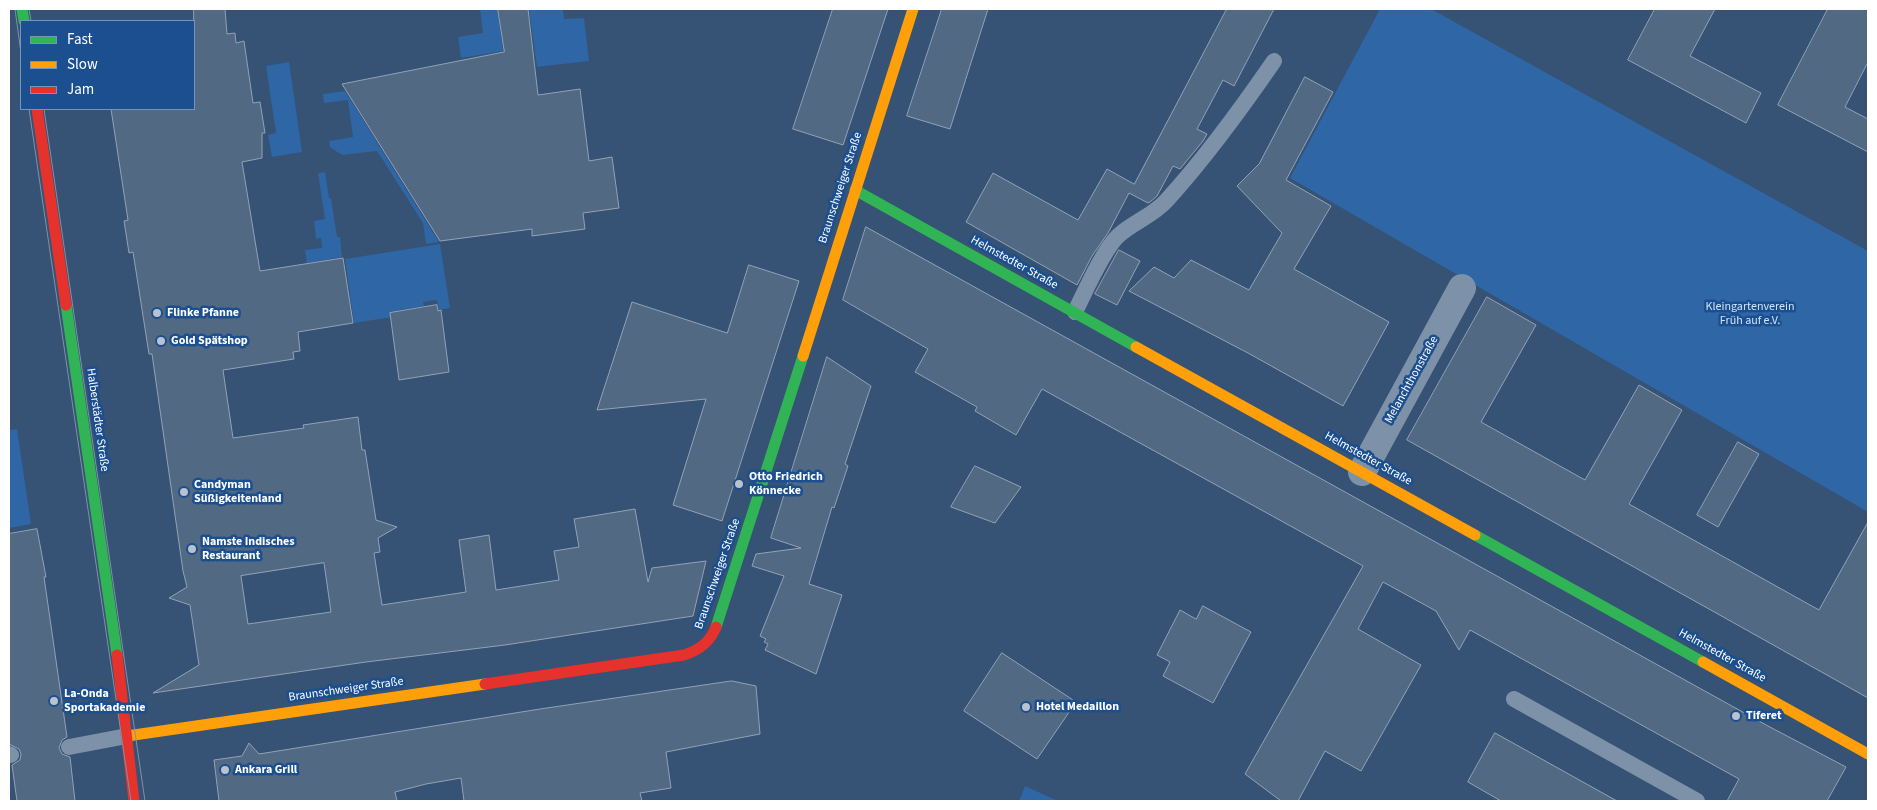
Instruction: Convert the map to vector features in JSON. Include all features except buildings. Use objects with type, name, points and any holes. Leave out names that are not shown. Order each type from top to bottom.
[{"type":"street","name":"Braunschweiger Straße","points":[[128,736],[684,655],[707,644],[716,628],[913,9]]},
{"type":"street","name":"Halberstädter Straße","points":[[37,110],[128,736],[134,801]]},
{"type":"street","name":"Helmstedter Straße","points":[[855,190],[1868,754]]},
{"type":"street","name":"Melanchthonstraße","points":[[1362,472],[1462,288]]},
{"type":"street","name":"Halberstädter Straße","points":[[128,736],[141,801]]},
{"type":"lane","points":[[1075,312],[1109,247],[1118,236],[1152,214],[1165,203],[1191,174],[1247,101],[1274,61]]},
{"type":"lane","points":[[1514,699],[1697,801]]},
{"type":"lane","points":[[69,747],[128,736]]},
{"type":"green space","points":[[480,9],[497,9],[503,51],[461,58],[458,37],[483,33]]},
{"type":"green space","points":[[529,9],[563,9],[564,19],[584,18],[589,61],[537,67]]},
{"type":"green space","name":"Kleingartenverein Früh auf e.V.","points":[[1380,9],[1431,9],[1868,251],[1868,512],[1290,178]]},
{"type":"green space","points":[[289,62],[302,152],[272,157],[268,135],[276,133],[266,66]]},
{"type":"green space","points":[[345,91],[439,242],[426,244],[423,223],[377,151],[342,155],[330,147],[329,141],[353,137],[348,100],[324,103],[323,94]]},
{"type":"green space","points":[[325,172],[337,237],[340,237],[342,257],[307,263],[305,250],[322,248],[321,238],[316,239],[314,221],[325,219],[318,173]]},
{"type":"green space","points":[[440,244],[450,308],[439,310],[437,300],[423,302],[424,306],[399,310],[399,316],[354,323],[345,259]]},
{"type":"green space","points":[[17,429],[31,524],[9,528],[9,430]]},
{"type":"green space","points":[[1025,786],[1058,801],[1019,801]]},
{"type":"tram line","points":[[15,9],[20,46]]},
{"type":"tram line","points":[[29,9],[31,20]]},
{"type":"tram line","points":[[29,110],[131,801]]},
{"type":"tram line","points":[[44,110],[145,801]]},
{"type":"traffic: fast","points":[[22,9],[24,20]]},
{"type":"traffic: fast","points":[[855,190],[1136,347]]},
{"type":"traffic: fast","points":[[66,305],[117,655]]},
{"type":"traffic: fast","points":[[716,627],[803,356]]},
{"type":"traffic: fast","points":[[1475,535],[1703,662]]},
{"type":"traffic: slow","points":[[803,356],[913,9]]},
{"type":"traffic: slow","points":[[1136,347],[1475,535]]},
{"type":"traffic: slow","points":[[1703,662],[1868,754]]},
{"type":"traffic: slow","points":[[127,736],[485,684]]},
{"type":"traffic: jam","points":[[37,110],[66,305]]},
{"type":"traffic: jam","points":[[485,684],[684,655],[704,645],[716,627]]},
{"type":"traffic: jam","points":[[117,655],[134,801]]},
{"type":"place","name":"Flinke Pfanne","points":[[157,313]]},
{"type":"place","name":"Gold Spätshop","points":[[161,341]]},
{"type":"place","name":"Otto Friedrich Könnecke","points":[[739,484]]},
{"type":"place","name":"Candyman Süßigkeitenland","points":[[184,492]]},
{"type":"place","name":"Namste Indisches Restaurant","points":[[192,549]]},
{"type":"place","name":"La-Onda Sportakademie","points":[[54,701]]},
{"type":"place","name":"Hotel Medaillon","points":[[1026,707]]},
{"type":"place","name":"Tiferet","points":[[1736,716]]},
{"type":"place","name":"Ankara Grill","points":[[225,770]]}]
